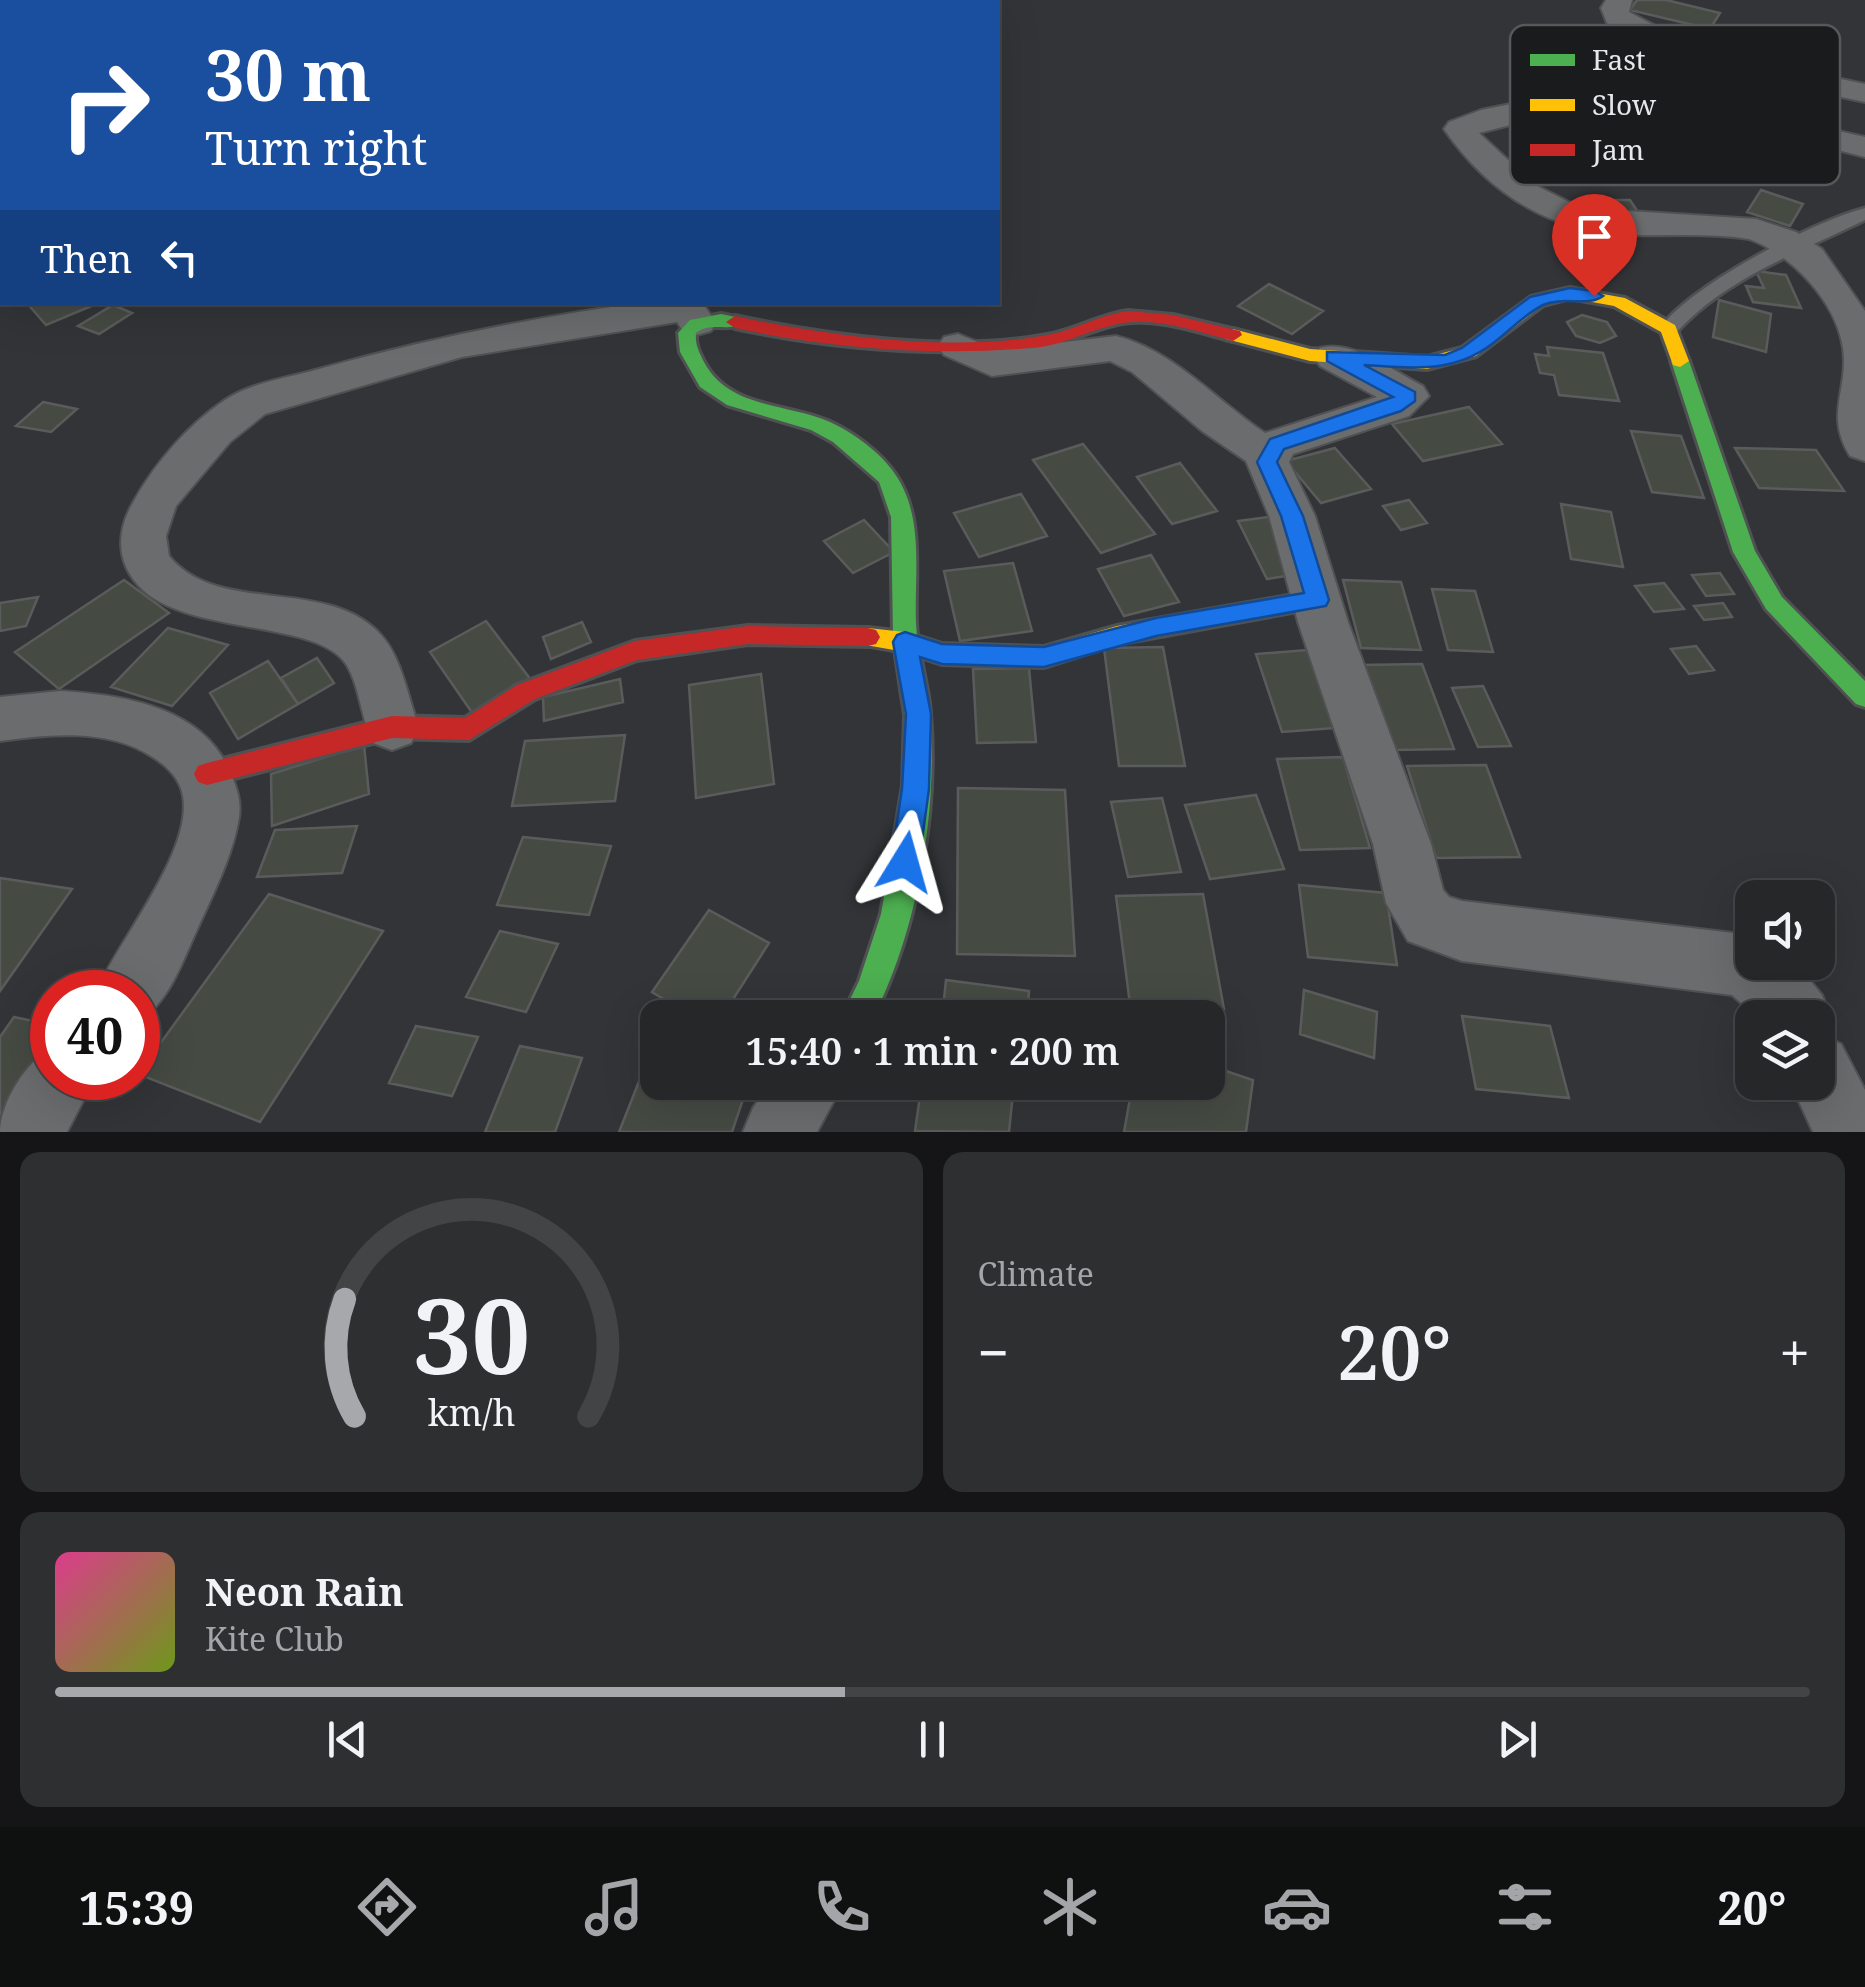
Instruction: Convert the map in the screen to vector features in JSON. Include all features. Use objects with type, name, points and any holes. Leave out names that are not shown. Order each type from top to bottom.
[{"type":"street","points":[[1618,9],[1638,25]]},
{"type":"street","points":[[1840,88],[1865,93]]},
{"type":"street","points":[[1510,113],[1460,128],[1479,154],[1510,183]]},
{"type":"street","points":[[1840,141],[1865,147]]},
{"type":"street","points":[[1513,185],[1572,217],[1611,224],[1748,227],[1797,248],[1812,260],[1846,310],[1863,349],[1864,377],[1856,403],[1858,430],[1865,446]]},
{"type":"street","points":[[868,1000],[905,862],[915,789],[918,714],[905,642],[900,504],[878,466],[821,426],[744,406],[702,379],[686,343],[687,334],[697,324],[723,319],[798,337],[958,346],[1045,342],[1116,318],[1164,318],[1270,347],[1334,357],[1427,363],[1469,352],[1537,301],[1570,294],[1618,302],[1669,329],[1744,552],[1774,604],[1865,697]]},
{"type":"street","points":[[392,727],[363,649],[342,633],[311,622],[208,600],[159,578],[144,555],[140,539],[149,511],[170,481],[248,404],[402,357],[518,333],[687,309],[697,324]]},
{"type":"street","points":[[958,346],[992,362],[1116,348],[1146,363],[1217,421],[1269,456]]},
{"type":"street","points":[[1334,357],[1402,390],[1408,396],[1406,400],[1277,444],[1267,462],[1292,516],[1317,600],[1402,844],[1416,903],[1429,920],[1462,932],[1742,964],[1770,983],[1784,1000]]},
{"type":"street","points":[[207,774],[392,727],[469,729],[526,692],[635,651],[748,636],[846,634],[905,642],[942,654],[1044,657],[1137,631],[1317,600]]},
{"type":"street","points":[[0,719],[31,712],[108,716],[167,738],[194,754],[207,774],[214,804],[187,887],[145,970]]},
{"type":"street","points":[[28,1132],[48,1100]]},
{"type":"street","points":[[777,1132],[799,1100]]},
{"type":"street","points":[[1832,1100],[1852,1132]]},
{"type":"lane","points":[[1669,329],[1684,309],[1742,274],[1865,213]]},
{"type":"building","points":[[1637,0],[1666,0],[1720,13],[1712,25],[1693,25],[1630,10]]},
{"type":"building","points":[[1761,190],[1803,204],[1790,226],[1747,212]]},
{"type":"building","points":[[1601,200],[1630,200],[1640,215],[1612,215]]},
{"type":"building","points":[[1756,271],[1786,275],[1801,308],[1753,302],[1746,286],[1764,288]]},
{"type":"building","points":[[1269,284],[1323,311],[1292,334],[1238,306]]},
{"type":"building","points":[[1719,300],[1771,314],[1766,352],[1713,337]]},
{"type":"building","points":[[29,305],[94,305],[46,325]]},
{"type":"building","points":[[113,305],[132,313],[99,334],[78,326]]},
{"type":"building","points":[[1582,315],[1607,322],[1616,336],[1600,343],[1576,336],[1567,322]]},
{"type":"building","points":[[1547,347],[1603,353],[1619,401],[1559,395],[1554,375],[1540,373],[1535,354],[1549,356]]},
{"type":"building","points":[[43,402],[77,409],[51,432],[16,426]]},
{"type":"building","points":[[1469,407],[1502,444],[1423,461],[1392,424]]},
{"type":"building","points":[[1631,431],[1681,436],[1704,498],[1652,492]]},
{"type":"building","points":[[1083,444],[1155,534],[1101,553],[1033,460]]},
{"type":"building","points":[[1335,448],[1371,489],[1321,503],[1286,461]]},
{"type":"building","points":[[1735,448],[1816,450],[1844,491],[1759,488]]},
{"type":"building","points":[[1180,463],[1217,511],[1172,524],[1137,477]]},
{"type":"building","points":[[1021,494],[1047,536],[979,557],[954,513]]},
{"type":"building","points":[[1409,500],[1427,523],[1401,530],[1383,506]]},
{"type":"building","points":[[1561,504],[1611,512],[1623,567],[1571,559]]},
{"type":"building","points":[[1268,517],[1298,574],[1267,579],[1238,521]]},
{"type":"building","points":[[864,520],[894,552],[853,573],[824,541]]},
{"type":"building","points":[[1151,555],[1179,602],[1124,616],[1098,569]]},
{"type":"building","points":[[1013,563],[1032,631],[960,641],[944,571]]},
{"type":"building","points":[[1720,573],[1734,594],[1706,596],[1692,575]]},
{"type":"building","points":[[124,580],[169,613],[59,689],[15,652]]},
{"type":"building","points":[[1343,580],[1401,582],[1421,650],[1361,648]]},
{"type":"building","points":[[1664,583],[1684,609],[1654,612],[1635,586]]},
{"type":"building","points":[[1432,589],[1475,591],[1493,652],[1448,650]]},
{"type":"building","points":[[38,597],[26,626],[0,631],[0,603]]},
{"type":"building","points":[[1723,603],[1732,617],[1704,620],[1694,606]]},
{"type":"building","points":[[486,621],[531,680],[473,714],[430,652]]},
{"type":"building","points":[[582,622],[591,642],[551,659],[543,637]]},
{"type":"building","points":[[168,628],[228,645],[172,706],[111,687]]},
{"type":"building","points":[[1696,646],[1714,670],[1689,674],[1671,649]]},
{"type":"building","points":[[1163,647],[1185,766],[1119,766],[1104,648]]},
{"type":"building","points":[[1320,649],[1349,727],[1282,732],[1256,654]]},
{"type":"building","points":[[317,658],[334,683],[298,704],[281,678]]},
{"type":"building","points":[[268,661],[298,704],[238,739],[210,693]]},
{"type":"building","points":[[1422,664],[1454,749],[1393,750],[1363,665]]},
{"type":"building","points":[[1029,668],[1036,742],[977,743],[973,669]]},
{"type":"building","points":[[761,674],[774,784],[696,798],[689,685]]},
{"type":"building","points":[[620,679],[623,702],[544,721],[543,697]]},
{"type":"building","points":[[1483,686],[1511,746],[1478,747],[1452,688]]},
{"type":"building","points":[[625,735],[615,801],[512,806],[525,741]]},
{"type":"building","points":[[364,745],[369,794],[272,826],[271,774]]},
{"type":"building","points":[[1343,757],[1370,848],[1300,850],[1277,759]]},
{"type":"building","points":[[1486,765],[1520,857],[1436,858],[1407,766]]},
{"type":"building","points":[[958,788],[1065,790],[1075,956],[957,954]]},
{"type":"building","points":[[1256,795],[1284,869],[1210,879],[1185,805]]},
{"type":"building","points":[[1162,798],[1181,872],[1128,877],[1111,802]]},
{"type":"building","points":[[357,826],[342,873],[257,877],[275,830]]},
{"type":"building","points":[[523,837],[611,846],[589,915],[497,905]]},
{"type":"building","points":[[0,878],[72,889],[0,991]]},
{"type":"building","points":[[1299,885],[1386,893],[1397,965],[1308,957]]},
{"type":"building","points":[[269,894],[383,931],[260,1122],[160,1083],[160,1044]]},
{"type":"building","points":[[1203,894],[1222,1000],[1129,1000],[1116,896]]},
{"type":"building","points":[[709,910],[769,943],[733,1000],[665,1000],[652,992]]},
{"type":"building","points":[[500,931],[558,944],[526,1012],[466,997]]},
{"type":"building","points":[[946,980],[1029,991],[1028,1000],[944,1000]]},
{"type":"building","points":[[1304,990],[1377,1012],[1374,1058],[1300,1034]]},
{"type":"building","points":[[1462,1016],[1550,1026],[1569,1098],[1476,1089]]},
{"type":"building","points":[[14,1017],[30,1020],[30,1093],[14,1117],[0,1114],[0,1037]]},
{"type":"building","points":[[416,1026],[478,1037],[452,1096],[389,1083]]},
{"type":"building","points":[[520,1046],[582,1058],[555,1132],[485,1132]]},
{"type":"building","points":[[1225,1071],[1253,1080],[1246,1132],[1124,1132],[1130,1100],[1225,1100]]},
{"type":"building","points":[[640,1079],[640,1100],[743,1100],[732,1132],[619,1132]]},
{"type":"building","points":[[919,1100],[1012,1100],[1009,1132],[915,1131]]},
{"type":"traffic: fast","points":[[735,322],[704,321],[687,333],[689,352],[707,382],[734,401],[818,425],[840,437],[888,479],[901,517],[905,636],[918,715],[916,786],[895,914],[866,1000]]},
{"type":"traffic: fast","points":[[1680,361],[1744,552],[1774,603],[1865,697]]},
{"type":"traffic: slow","points":[[1233,335],[1310,355],[1427,363],[1469,352],[1537,301],[1570,293],[1619,302],[1669,329],[1680,361]]},
{"type":"traffic: slow","points":[[868,637],[905,642],[942,654],[1044,657],[1117,635],[1317,600]]},
{"type":"traffic: jam","points":[[735,322],[848,341],[925,346],[1049,341],[1104,322],[1143,316],[1233,335]]},
{"type":"traffic: jam","points":[[207,774],[392,727],[469,729],[526,692],[635,651],[748,635],[868,637]]},
{"type":"route","points":[[905,862],[915,789],[918,714],[905,642],[942,654],[1004,659],[1044,657],[1117,635],[1317,600],[1292,516],[1267,462],[1270,452],[1277,444],[1335,422],[1394,406],[1408,396],[1334,357],[1427,363],[1448,360],[1469,352],[1537,301],[1570,294],[1594,296]]}]
